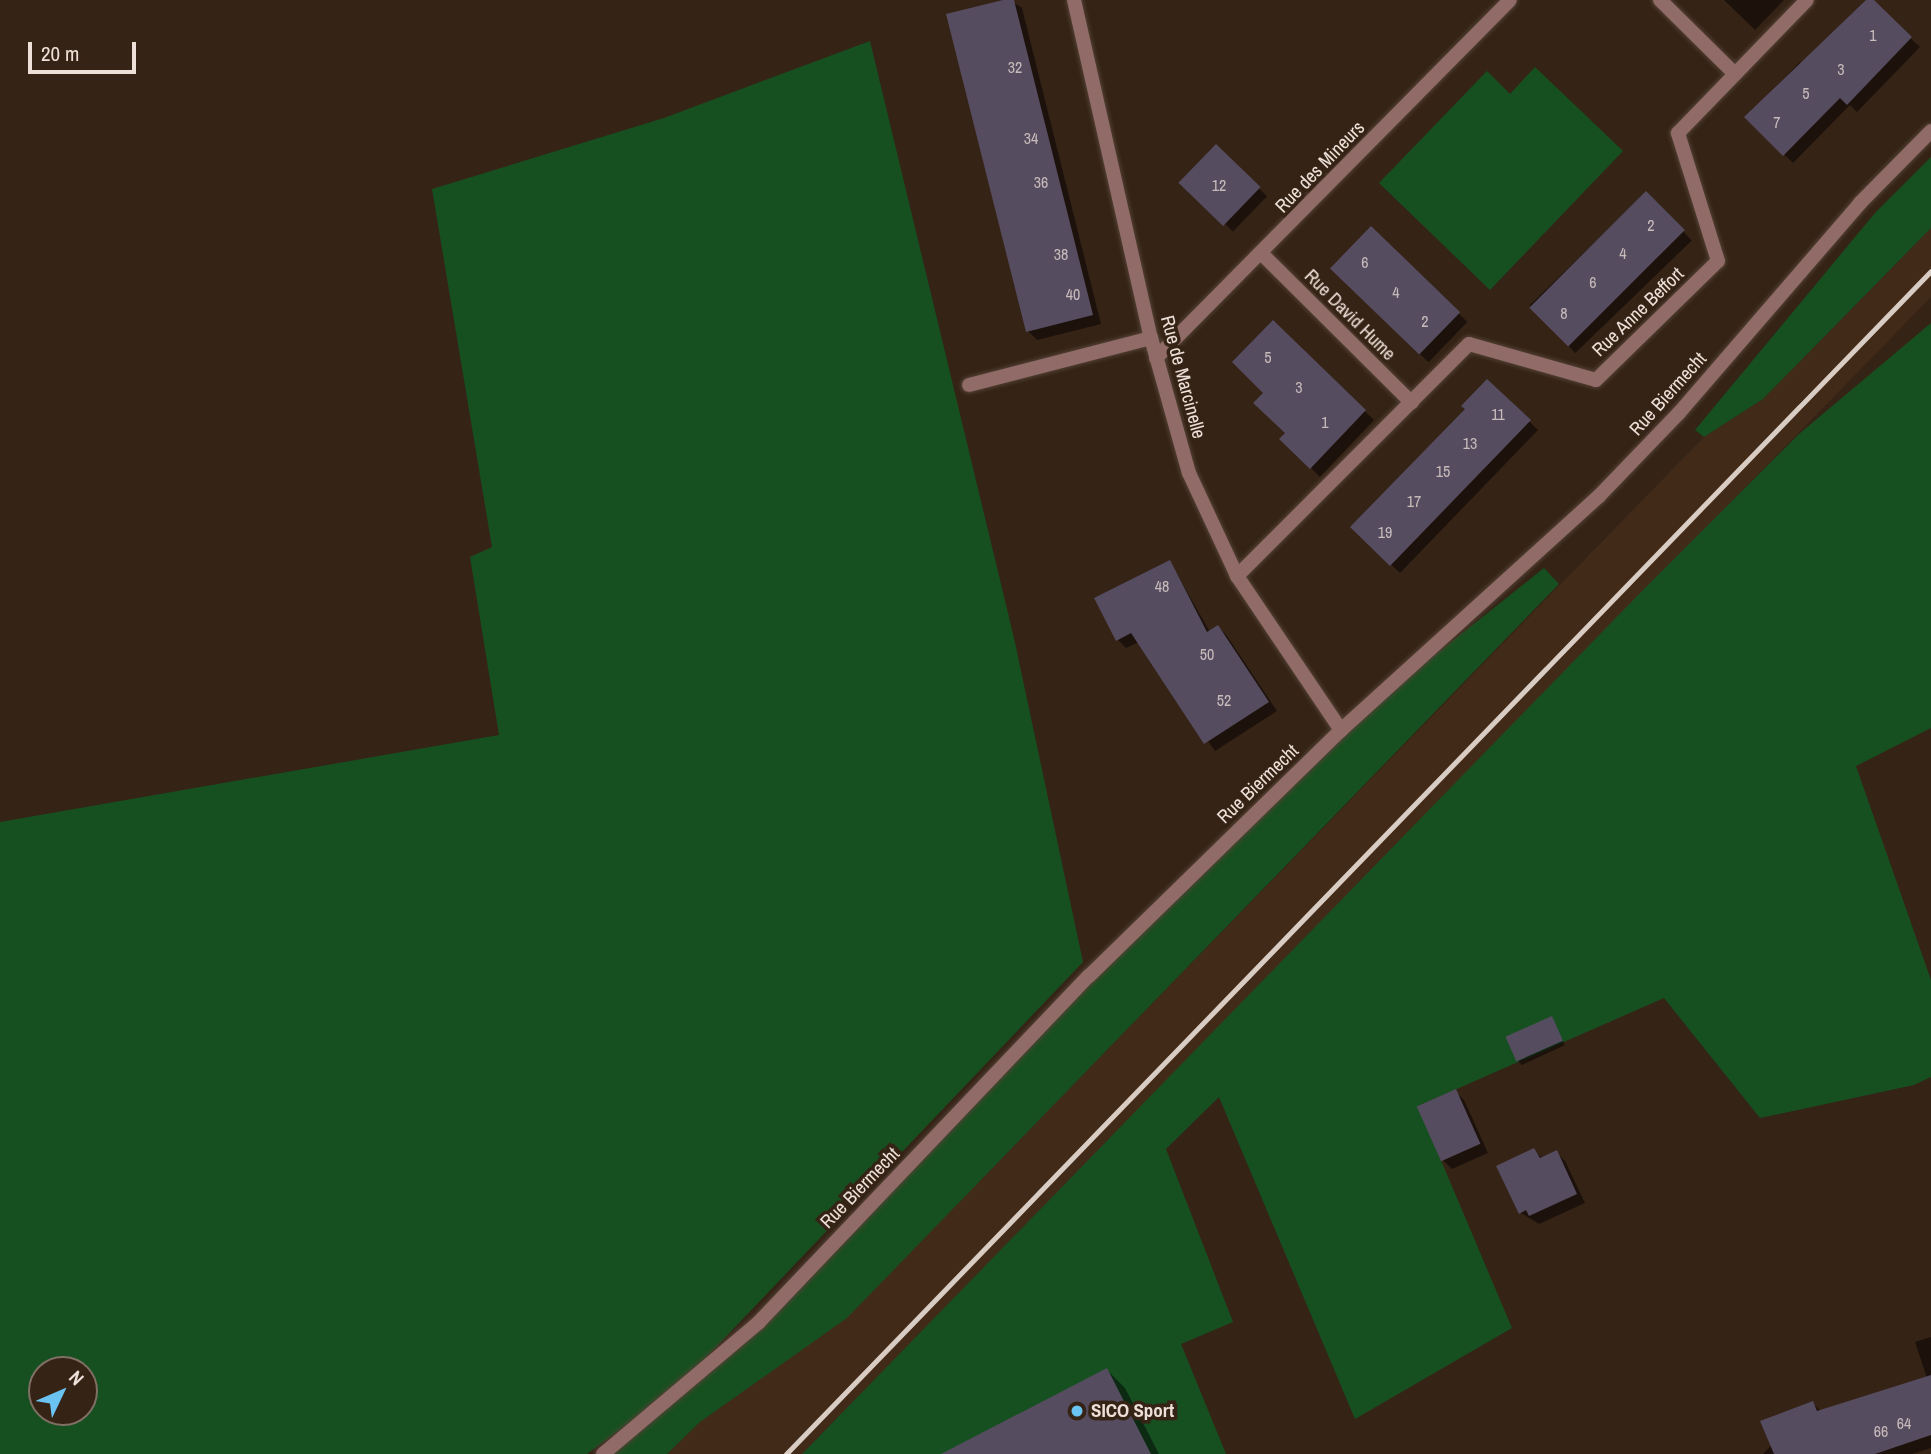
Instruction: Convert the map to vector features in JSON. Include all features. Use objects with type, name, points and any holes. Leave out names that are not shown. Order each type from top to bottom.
[{"type":"street","name":"Rue de Marcinelle","points":[[1074,0],[1150,338],[1189,473],[1237,576],[1341,730]]},
{"type":"street","name":"Rue des Mineurs","points":[[1156,358],[1262,254],[1510,0]]},
{"type":"street","points":[[1660,0],[1735,74]]},
{"type":"street","name":"Rue Anne Beffort","points":[[1237,576],[1469,344],[1597,380],[1718,261],[1678,133],[1807,0]]},
{"type":"street","name":"Rue Biermecht","points":[[603,1454],[759,1322],[1089,976],[1341,730],[1599,496],[1679,413],[1860,203],[1931,131]]},
{"type":"street","name":"Rue David Hume","points":[[1262,254],[1412,403]]},
{"type":"street","points":[[970,385],[1150,338]]},
{"type":"shaded area","points":[[1931,228],[1931,297],[802,1454],[667,1454],[700,1422],[847,1317],[1704,437],[1763,399]]},
{"type":"green space","points":[[870,41],[1014,638],[1083,962],[679,1386],[587,1454],[0,1454],[0,822],[499,735],[470,557],[492,547],[432,189],[664,118]]},
{"type":"green space","points":[[1535,67],[1623,151],[1490,290],[1379,183],[1487,71],[1510,94]]},
{"type":"green space","points":[[1931,157],[1931,228],[1763,399],[1704,437],[1695,430],[1875,213]]},
{"type":"green space","points":[[1931,323],[1931,728],[1856,766],[1931,980],[1931,1077],[1914,1085],[1760,1118],[1664,998],[1418,1106],[1512,1328],[1355,1419],[1219,1097],[1166,1149],[1233,1322],[1181,1344],[1226,1454],[802,1454],[1641,592],[1799,434]]},
{"type":"green space","points":[[1544,568],[1559,584],[847,1318],[700,1422],[667,1454],[603,1454],[682,1391],[1089,976],[1341,730]]},
{"type":"building","points":[[1003,0],[1014,0],[1093,315],[1026,332],[946,14]]},
{"type":"building","points":[[1866,0],[1874,0],[1912,37],[1847,105],[1840,98],[1783,156],[1744,117]]},
{"type":"building","points":[[1216,144],[1261,187],[1223,226],[1178,183]]},
{"type":"building","points":[[1646,191],[1685,230],[1568,347],[1529,308]]},
{"type":"building","points":[[1371,226],[1460,312],[1419,355],[1330,268]]},
{"type":"building","points":[[1273,320],[1366,410],[1310,469],[1279,439],[1285,433],[1253,403],[1263,393],[1232,362]]},
{"type":"building","points":[[1487,379],[1531,420],[1390,566],[1350,527],[1465,409],[1461,406]]},
{"type":"building","points":[[1170,560],[1207,632],[1218,625],[1269,702],[1204,744],[1131,633],[1116,641],[1094,598]]},
{"type":"building","points":[[1552,1016],[1563,1041],[1516,1061],[1505,1037]]},
{"type":"building","points":[[1456,1089],[1480,1144],[1441,1161],[1417,1106]]},
{"type":"building","points":[[1534,1148],[1540,1158],[1557,1150],[1577,1194],[1529,1216],[1526,1210],[1519,1214],[1496,1166]]},
{"type":"building","name":"SICO Sport","points":[[1107,1368],[1151,1454],[941,1454]]},
{"type":"building","points":[[1931,1375],[1931,1435],[1875,1454],[1774,1454],[1760,1421],[1813,1401],[1817,1411]]},
{"type":"railway","points":[[786,1454],[1931,271]]},
{"type":"place","name":"SICO Sport","points":[[1077,1411]]}]
